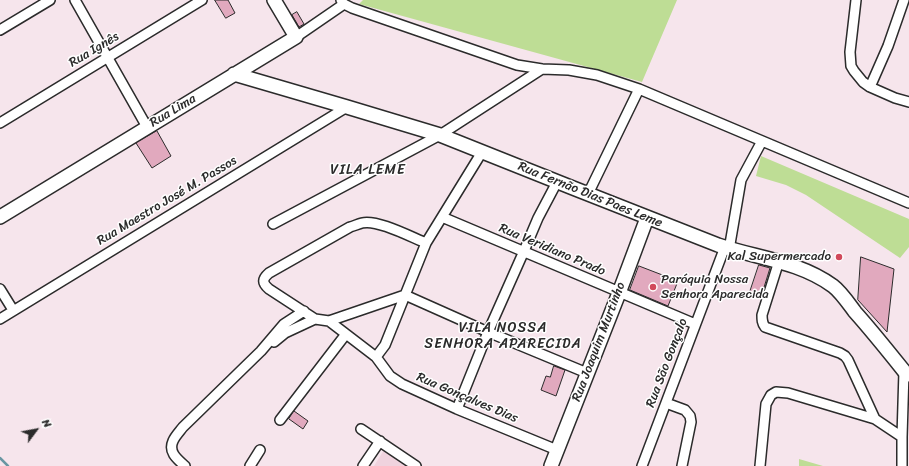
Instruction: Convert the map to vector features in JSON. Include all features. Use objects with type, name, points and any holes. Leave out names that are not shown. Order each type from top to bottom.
[{"type":"main road","points":[[274,0],[296,37]]},
{"type":"main road","name":"Rua Lima","points":[[0,217],[296,37]]},
{"type":"main road","name":"Rua Fernão Dias Paes Leme","points":[[234,74],[347,106],[440,135],[647,218],[727,248],[779,261],[819,277],[835,287],[907,373]]},
{"type":"main road","name":"Rua Joaquim Murtinho","points":[[551,466],[647,218]]},
{"type":"street","points":[[0,30],[50,0]]},
{"type":"street","points":[[75,0],[147,127]]},
{"type":"street","name":"Rua Ignês","points":[[0,123],[202,0]]},
{"type":"street","points":[[856,0],[850,58],[851,66],[854,72],[870,87],[895,98],[909,102]]},
{"type":"street","points":[[870,87],[888,46],[904,0]]},
{"type":"street","points":[[347,2],[517,65],[542,69],[569,70],[590,74],[639,89],[909,203]]},
{"type":"street","name":"Rua Lima","points":[[296,37],[347,2]]},
{"type":"street","points":[[273,224],[440,135],[542,69]]},
{"type":"street","points":[[588,194],[639,89]]},
{"type":"street","name":"Rua Maestro José M. Passos","points":[[0,319],[347,106]]},
{"type":"street","name":"Rua São Gonçalo","points":[[642,466],[723,252],[730,244],[741,180],[762,141]]},
{"type":"street","points":[[376,357],[385,345],[426,243],[482,152]]},
{"type":"street","points":[[457,410],[488,332],[538,218],[557,182]]},
{"type":"street","name":"Rua Veridiano Prado","points":[[442,217],[695,324]]},
{"type":"street","points":[[426,243],[382,225],[372,222],[362,223],[350,227],[269,273],[263,282],[268,289],[315,319],[329,321],[405,295],[488,332],[587,373]]},
{"type":"street","points":[[779,261],[762,315],[762,324],[765,327],[845,356],[875,419]]},
{"type":"street","points":[[0,289],[13,310]]},
{"type":"street","points":[[184,466],[172,450],[173,440],[183,427],[261,351],[284,324],[304,311]]},
{"type":"street","points":[[261,351],[285,333],[315,319]]},
{"type":"street","name":"Rua Gonçalves Dias","points":[[329,321],[376,357],[390,376],[402,384],[457,410],[557,450]]},
{"type":"street","points":[[280,420],[346,334]]},
{"type":"street","points":[[902,466],[902,437],[907,373]]},
{"type":"street","points":[[760,466],[766,404],[771,396],[776,392],[788,393],[875,419],[902,437]]},
{"type":"street","points":[[666,403],[685,410],[690,416],[691,422],[682,466]]},
{"type":"street","points":[[361,429],[416,466]]},
{"type":"street","points":[[363,466],[380,441]]},
{"type":"street","points":[[250,466],[260,450]]},
{"type":"shaded area","points":[[384,450],[409,466],[374,466]]},
{"type":"green space","points":[[363,0],[677,0],[642,82],[359,4]]},
{"type":"green space","points":[[761,156],[909,219],[909,247],[900,258],[806,195],[786,185],[756,176]]},
{"type":"green space","points":[[799,459],[823,466],[799,466]]},
{"type":"building","points":[[215,0],[228,0],[235,13],[226,18]]},
{"type":"building","points":[[297,12],[304,24],[299,27],[292,15]]},
{"type":"building","points":[[157,131],[171,156],[152,168],[136,143]]},
{"type":"building","points":[[861,257],[894,269],[887,332],[858,300]]},
{"type":"building","points":[[759,265],[770,268],[761,297],[749,295]]},
{"type":"building","name":"Paróquia Nossa Senhora Aparecida","points":[[639,266],[678,281],[668,306],[630,290]]},
{"type":"building","points":[[554,366],[565,370],[556,396],[541,390],[546,376],[550,377]]},
{"type":"building","points":[[294,411],[308,421],[303,429],[289,419]]},
{"type":"waterway","points":[[0,458],[8,466]]},
{"type":"place","name":"Kal Supermercado","points":[[839,257]]},
{"type":"place","name":"Paróquia Nossa Senhora Aparecida","points":[[653,287]]},
{"type":"district","name":"VILA LEME","points":[[368,170]]},
{"type":"district","name":"VILA NOSSA SENHORA APARECIDA","points":[[503,336]]}]
